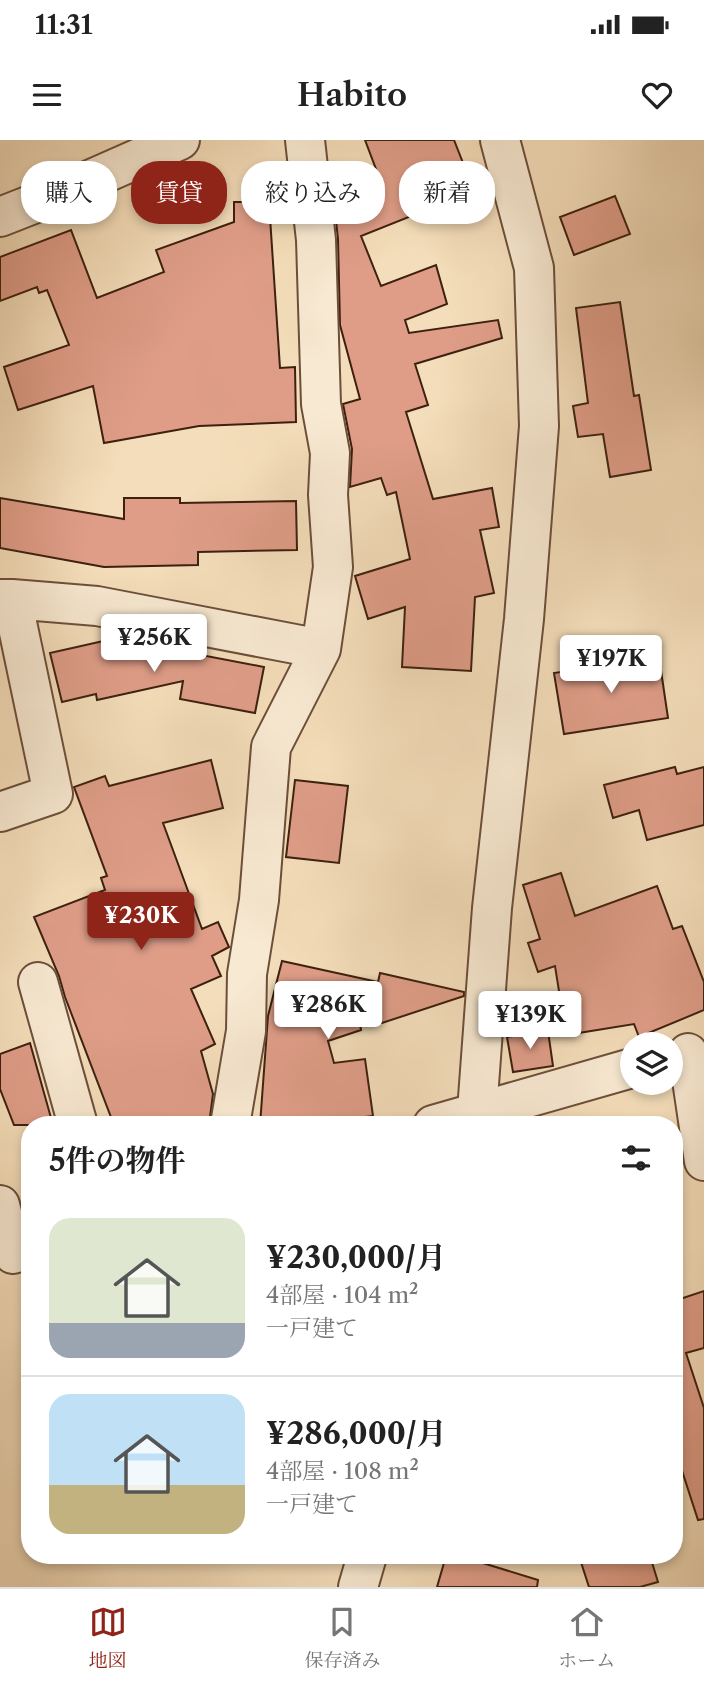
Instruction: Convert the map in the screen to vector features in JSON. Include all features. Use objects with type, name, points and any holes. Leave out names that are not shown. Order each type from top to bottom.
[{"type":"street","points":[[0,217],[180,140]]},
{"type":"street","points":[[232,1116],[246,1031],[247,974],[259,900],[271,747],[321,649],[333,567],[328,495],[330,453],[321,404],[316,240],[305,140]]},
{"type":"street","points":[[477,1116],[492,908],[524,619],[540,426],[534,268],[500,140]]},
{"type":"street","points":[[0,812],[53,793],[6,599],[97,606],[321,649]]},
{"type":"street","points":[[38,982],[75,1116]]},
{"type":"street","points":[[688,1053],[704,1161]]},
{"type":"street","points":[[483,1116],[620,1072]]},
{"type":"street","points":[[0,1205],[14,1253]]},
{"type":"street","points":[[358,1587],[365,1564]]},
{"type":"building","points":[[365,140],[454,140],[462,161],[399,161],[399,221],[361,236],[381,286],[436,265],[447,304],[405,320],[409,333],[498,320],[502,338],[415,364],[428,405],[406,412],[433,499],[492,488],[499,527],[480,530],[494,593],[475,597],[471,671],[402,667],[405,607],[368,619],[355,576],[410,559],[396,492],[387,495],[381,478],[350,487],[352,449],[343,404],[360,399],[340,325],[336,224],[385,224],[385,161],[373,161]]},
{"type":"building","points":[[615,196],[630,234],[574,255],[560,217]]},
{"type":"building","points":[[234,202],[241,202],[241,224],[270,224],[280,368],[295,367],[296,422],[199,426],[104,443],[93,386],[18,410],[4,367],[69,345],[47,290],[39,293],[37,287],[0,301],[0,257],[71,230],[97,298],[164,272],[156,250],[234,222]]},
{"type":"building","points":[[620,302],[634,396],[639,395],[651,470],[610,477],[603,434],[578,437],[573,406],[588,403],[576,308]]},
{"type":"building","points":[[0,498],[124,519],[124,498],[180,498],[180,503],[296,501],[297,550],[198,552],[198,565],[104,567],[0,548]]},
{"type":"building","points":[[130,635],[141,637],[144,648],[154,646],[264,667],[255,713],[180,699],[183,681],[97,700],[96,694],[62,702],[50,653]]},
{"type":"building","points":[[659,657],[668,718],[564,734],[554,673]]},
{"type":"building","points":[[211,760],[223,808],[163,823],[202,929],[218,922],[229,947],[212,956],[221,976],[191,989],[215,1044],[201,1051],[213,1094],[210,1116],[111,1116],[59,976],[34,917],[105,890],[101,878],[107,876],[74,787],[105,776],[109,786]]},
{"type":"building","points":[[675,767],[677,774],[704,767],[704,825],[647,840],[639,810],[613,818],[604,785]]},
{"type":"building","points":[[295,780],[348,786],[339,863],[286,857]]},
{"type":"building","points":[[561,873],[575,916],[657,886],[673,929],[682,926],[704,982],[704,1010],[651,1032],[637,1032],[634,1024],[566,1035],[555,966],[538,972],[528,943],[540,939],[523,885]]},
{"type":"building","points":[[282,961],[378,982],[380,973],[464,992],[464,996],[382,1023],[359,1018],[361,1030],[328,1041],[334,1063],[365,1059],[373,1116],[261,1116],[268,1016]]},
{"type":"building","points":[[548,1031],[553,1066],[513,1072],[507,1037]]},
{"type":"building","points":[[30,1043],[50,1116],[21,1116],[21,1125],[14,1125],[0,1089],[0,1054]]},
{"type":"building","points":[[704,1291],[704,1348],[686,1353],[704,1408],[704,1519],[698,1520],[683,1474],[683,1298]]},
{"type":"building","points":[[444,1564],[486,1564],[538,1580],[537,1587],[437,1587]]},
{"type":"building","points":[[582,1564],[652,1564],[658,1582],[640,1587],[589,1587]]}]
